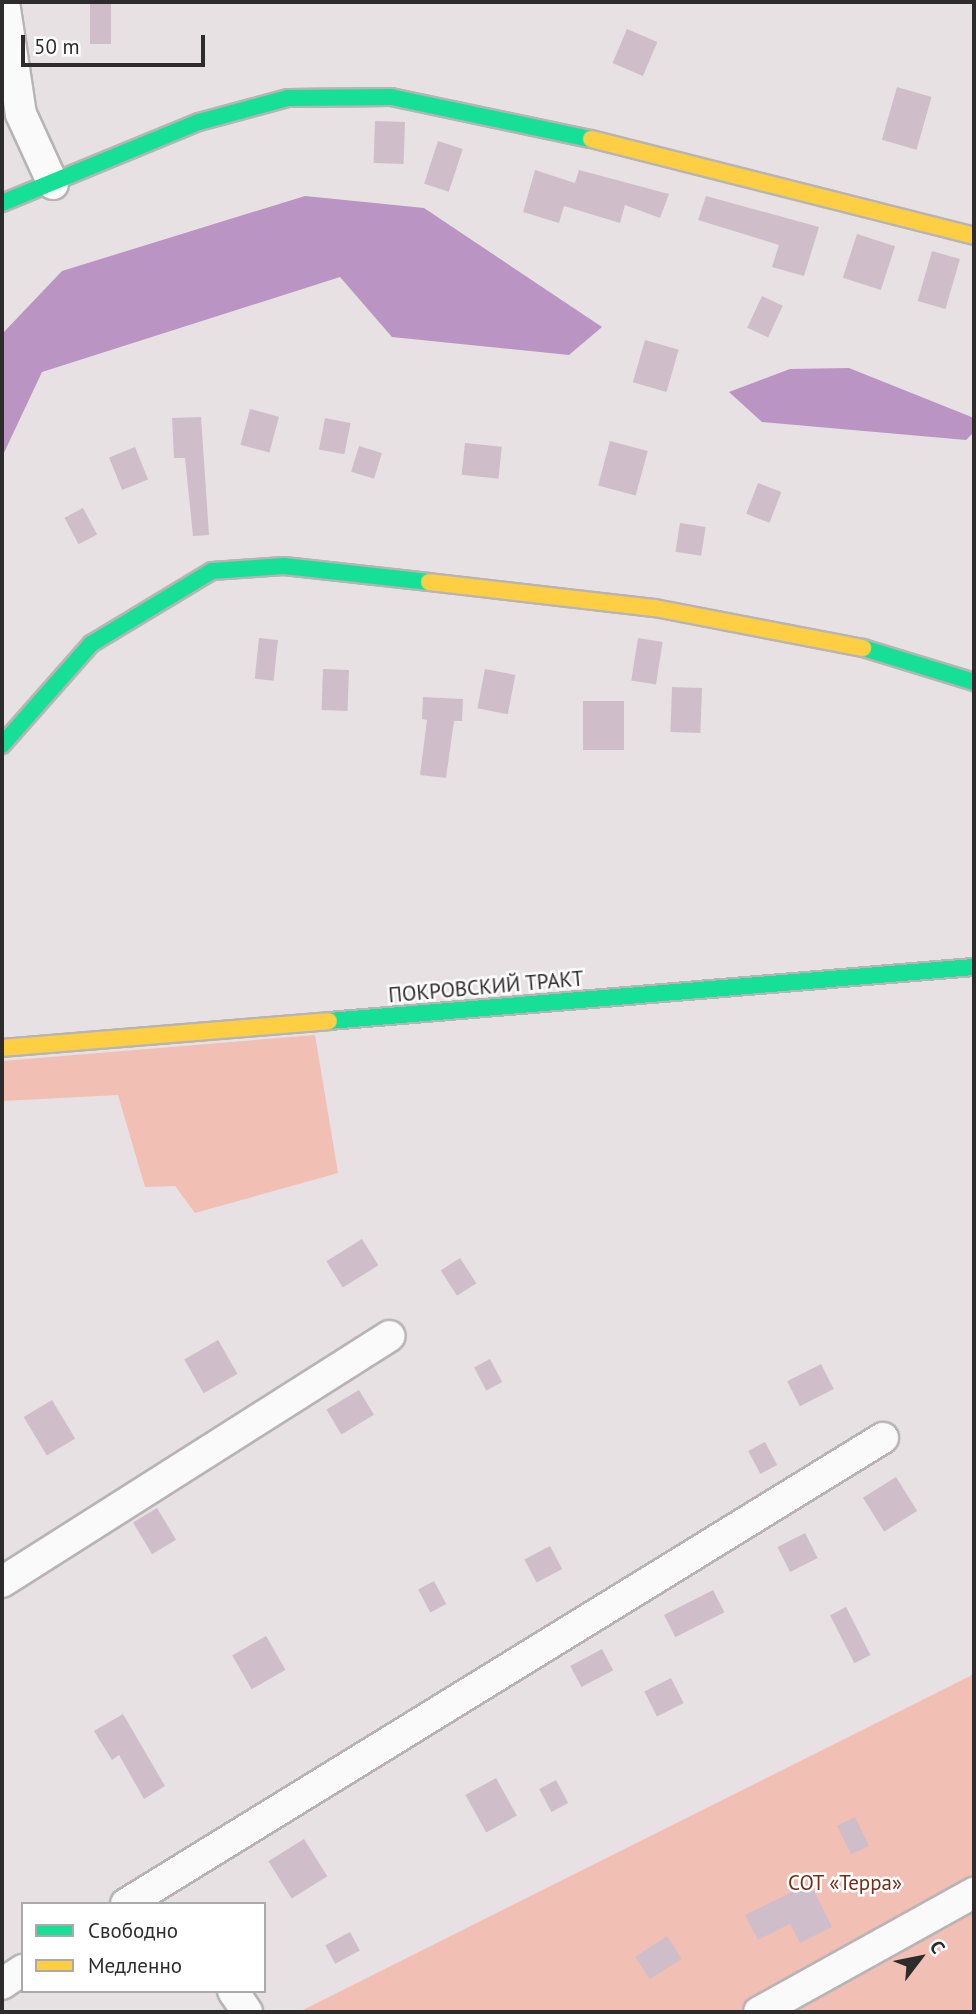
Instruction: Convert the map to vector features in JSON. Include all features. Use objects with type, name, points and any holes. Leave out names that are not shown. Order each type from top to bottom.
[{"type":"street","points":[[4,2],[22,114],[53,184]]},
{"type":"street","points":[[2,203],[199,121],[288,98],[391,97],[514,119],[974,236]]},
{"type":"street","points":[[2,745],[92,644],[153,602],[212,571],[284,566],[655,608],[838,641],[974,682]]},
{"type":"street","name":"ПОКРОВСКИЙ ТРАКТ","points":[[2,1048],[974,967]]},
{"type":"street","points":[[2,1582],[389,1336]]},
{"type":"street","points":[[133,1902],[170,1892],[883,1438]]},
{"type":"street","points":[[759,2012],[974,1894]]},
{"type":"street","points":[[2,1984],[21,1971]]},
{"type":"street","points":[[234,1993],[247,2012]]},
{"type":"green space","points":[[315,1035],[338,1173],[195,1213],[175,1186],[145,1187],[118,1095],[2,1101],[2,1061]]},
{"type":"green space","name":"СОТ «Терра»","points":[[974,1674],[974,2012],[299,2012]]},
{"type":"shaded area","points":[[305,196],[424,208],[602,327],[569,355],[392,337],[340,277],[42,372],[2,457],[2,334],[62,271]]},
{"type":"shaded area","points":[[849,368],[974,418],[974,432],[966,440],[762,422],[729,392],[790,369]]},
{"type":"building","points":[[90,2],[111,2],[111,44],[90,44]]},
{"type":"building","points":[[627,29],[657,42],[643,76],[613,63]]},
{"type":"building","points":[[897,87],[932,97],[916,150],[882,140]]},
{"type":"building","points":[[375,121],[405,122],[404,164],[374,163]]},
{"type":"building","points":[[438,141],[463,149],[449,192],[424,184]]},
{"type":"building","points":[[535,170],[575,183],[579,170],[669,194],[660,218],[625,205],[620,223],[564,206],[559,223],[523,212]]},
{"type":"building","points":[[706,196],[819,227],[804,276],[772,267],[779,245],[698,220]]},
{"type":"building","points":[[857,234],[895,246],[881,290],[843,278]]},
{"type":"building","points":[[932,251],[960,259],[946,309],[918,301]]},
{"type":"building","points":[[762,296],[783,306],[768,337],[747,328]]},
{"type":"building","points":[[645,340],[679,350],[667,392],[633,382]]},
{"type":"building","points":[[250,409],[279,417],[269,453],[240,445]]},
{"type":"building","points":[[201,417],[209,535],[193,536],[185,458],[174,458],[172,418]]},
{"type":"building","points":[[325,418],[351,423],[344,454],[319,449]]},
{"type":"building","points":[[610,441],[648,451],[636,496],[598,485]]},
{"type":"building","points":[[465,443],[502,447],[498,479],[462,475]]},
{"type":"building","points":[[359,446],[382,453],[374,479],[351,472]]},
{"type":"building","points":[[135,447],[148,479],[122,490],[109,457]]},
{"type":"building","points":[[758,483],[781,492],[770,523],[746,514]]},
{"type":"building","points":[[83,508],[97,534],[79,544],[64,518]]},
{"type":"building","points":[[680,523],[706,527],[701,556],[675,552]]},
{"type":"building","points":[[259,638],[278,640],[274,681],[255,679]]},
{"type":"building","points":[[638,638],[663,642],[656,684],[631,680]]},
{"type":"building","points":[[323,669],[349,670],[348,711],[322,710]]},
{"type":"building","points":[[485,669],[515,675],[508,714],[477,708]]},
{"type":"building","points":[[672,687],[702,688],[700,733],[670,732]]},
{"type":"building","points":[[423,697],[463,699],[462,721],[454,721],[446,778],[420,775],[427,720],[422,719]]},
{"type":"building","points":[[583,701],[624,701],[624,750],[583,750]]},
{"type":"building","points":[[362,1239],[378,1265],[343,1288],[326,1261]]},
{"type":"building","points":[[460,1258],[476,1283],[457,1296],[441,1271]]},
{"type":"building","points":[[218,1340],[238,1374],[204,1393],[184,1360]]},
{"type":"building","points":[[490,1359],[502,1382],[486,1390],[474,1367]]},
{"type":"building","points":[[821,1364],[834,1389],[800,1406],[787,1381]]},
{"type":"building","points":[[359,1390],[374,1415],[341,1434],[326,1410]]},
{"type":"building","points":[[52,1400],[75,1439],[47,1456],[24,1417]]},
{"type":"building","points":[[765,1442],[777,1465],[760,1474],[748,1451]]},
{"type":"building","points":[[896,1477],[917,1511],[884,1532],[863,1498]]},
{"type":"building","points":[[157,1508],[176,1540],[152,1554],[133,1522]]},
{"type":"building","points":[[805,1533],[818,1558],[790,1572],[777,1547]]},
{"type":"building","points":[[550,1546],[562,1569],[537,1583],[524,1560]]},
{"type":"building","points":[[434,1581],[446,1604],[430,1612],[418,1589]]},
{"type":"building","points":[[713,1590],[724,1612],[675,1637],[664,1615]]},
{"type":"building","points":[[846,1607],[871,1655],[854,1663],[830,1615]]},
{"type":"building","points":[[266,1636],[286,1670],[252,1689],[232,1656]]},
{"type":"building","points":[[602,1649],[613,1670],[581,1687],[570,1666]]},
{"type":"building","points":[[671,1678],[684,1703],[657,1717],[644,1692]]},
{"type":"building","points":[[123,1714],[165,1786],[144,1799],[119,1755],[112,1760],[94,1731]]},
{"type":"building","points":[[496,1778],[517,1816],[486,1833],[465,1795]]},
{"type":"building","points":[[556,1780],[568,1803],[551,1812],[539,1789]]},
{"type":"building","points":[[855,1817],[869,1846],[851,1855],[837,1826]]},
{"type":"building","points":[[304,1839],[327,1876],[292,1899],[268,1861]]},
{"type":"building","points":[[810,1883],[832,1927],[800,1943],[790,1924],[758,1940],[745,1915]]},
{"type":"building","points":[[350,1932],[360,1951],[335,1964],[325,1945]]},
{"type":"building","points":[[667,1936],[682,1959],[650,1979],[635,1957]]},
{"type":"traffic: fast","points":[[2,203],[199,122],[288,98],[391,97],[591,139]]},
{"type":"traffic: fast","points":[[2,745],[91,644],[212,571],[284,566],[429,582]]},
{"type":"traffic: fast","points":[[863,648],[974,682]]},
{"type":"traffic: fast","points":[[329,1021],[974,967]]},
{"type":"traffic: slow","points":[[591,139],[974,236]]},
{"type":"traffic: slow","points":[[429,582],[655,608],[863,648]]},
{"type":"traffic: slow","points":[[2,1048],[329,1021]]}]
